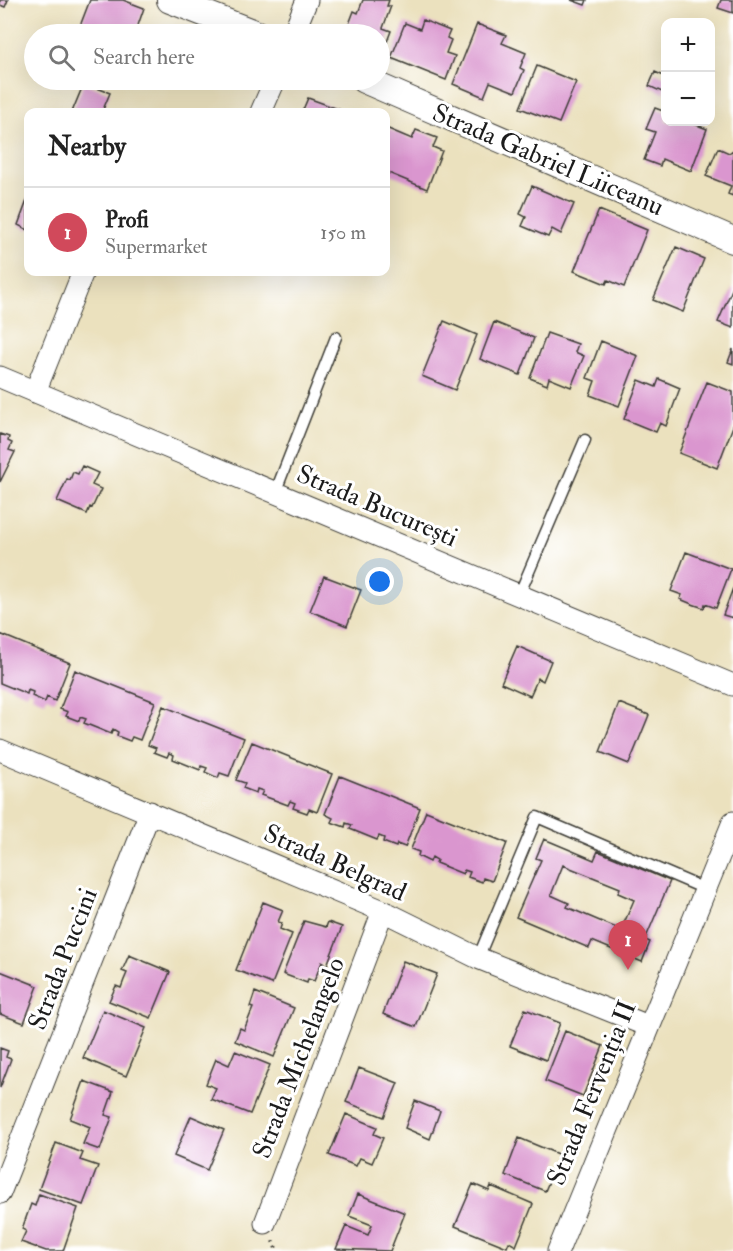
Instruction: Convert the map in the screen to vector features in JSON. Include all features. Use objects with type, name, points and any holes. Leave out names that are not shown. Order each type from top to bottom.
[{"type":"street","points":[[170,0],[231,24]]},
{"type":"street","points":[[297,24],[307,0]]},
{"type":"street","points":[[263,108],[271,90]]},
{"type":"street","name":"Strada Gabriel Liiceanu","points":[[386,90],[733,240]]},
{"type":"street","points":[[35,392],[81,276]]},
{"type":"street","name":"Strada București","points":[[0,377],[733,685]]},
{"type":"street","name":"Strada Belgrad","points":[[0,750],[383,911],[478,958],[648,1026]]},
{"type":"street","name":"Strada Puccini","points":[[0,1193],[150,812]]},
{"type":"street","name":"Strada Fervenția II","points":[[558,1251],[733,822]]},
{"type":"street","name":"Strada Michelangelo","points":[[265,1224],[383,911]]},
{"type":"lane","points":[[275,493],[336,337]]},
{"type":"lane","points":[[519,595],[585,440]]},
{"type":"lane","points":[[478,958],[537,817],[705,889]]},
{"type":"building","points":[[0,0],[8,0],[5,7],[0,5]]},
{"type":"building","points":[[90,0],[123,0],[144,8],[138,24],[81,24]]},
{"type":"building","points":[[363,0],[389,0],[387,6],[391,6],[384,24],[349,24],[354,11],[358,13]]},
{"type":"building","points":[[571,0],[587,0],[585,5]]},
{"type":"building","points":[[721,0],[733,0],[733,13],[718,8]]},
{"type":"building","points":[[423,20],[450,31],[447,38],[451,40],[446,53],[455,56],[446,80],[391,58],[405,23],[420,29]]},
{"type":"building","points":[[477,24],[506,35],[502,43],[526,53],[520,68],[524,70],[515,92],[490,82],[484,97],[453,84]]},
{"type":"building","points":[[537,66],[576,82],[559,123],[520,108]]},
{"type":"building","points":[[655,72],[661,75],[661,92],[649,86]]},
{"type":"building","points":[[81,90],[102,90],[110,93],[104,108],[74,108]]},
{"type":"building","points":[[308,98],[336,108],[304,108]]},
{"type":"building","points":[[655,108],[661,110],[661,126],[699,126],[707,129],[691,171],[662,159],[660,166],[644,160],[655,132],[646,129]]},
{"type":"building","points":[[390,130],[412,139],[416,130],[437,138],[433,147],[442,151],[427,189],[390,174]]},
{"type":"building","points":[[718,148],[729,153],[733,150],[733,196],[728,194],[731,186],[706,176]]},
{"type":"building","points":[[532,186],[574,204],[561,234],[552,229],[548,237],[522,226],[526,217],[520,214]]},
{"type":"building","points":[[24,209],[24,228],[18,225]]},
{"type":"building","points":[[599,210],[647,230],[624,287],[608,280],[606,284],[574,271]]},
{"type":"building","points":[[676,247],[704,259],[683,312],[653,300]]},
{"type":"building","points":[[733,287],[733,328],[718,322]]},
{"type":"building","points":[[444,321],[477,335],[455,390],[422,376]]},
{"type":"building","points":[[494,322],[534,338],[520,375],[480,359]]},
{"type":"building","points":[[547,333],[578,344],[575,352],[584,356],[571,387],[549,378],[547,385],[530,378]]},
{"type":"building","points":[[601,341],[638,356],[619,406],[590,395],[595,381],[587,378]]},
{"type":"building","points":[[733,349],[733,364],[728,362]]},
{"type":"building","points":[[659,379],[680,388],[666,426],[660,423],[656,432],[624,419],[639,380],[656,387]]},
{"type":"building","points":[[707,382],[733,392],[733,426],[717,468],[679,453]]},
{"type":"building","points":[[0,434],[9,437],[8,441],[12,443],[9,450],[15,452],[0,482]]},
{"type":"building","points":[[82,466],[98,473],[92,485],[101,489],[87,514],[57,501],[67,479],[70,480],[73,472],[78,474]]},
{"type":"building","points":[[686,552],[731,569],[716,608],[705,604],[704,608],[692,604],[680,599],[682,595],[671,591]]},
{"type":"building","points":[[324,576],[361,590],[347,626],[310,611]]},
{"type":"building","points":[[733,588],[733,618],[723,615]]},
{"type":"building","points":[[0,634],[70,663],[55,701],[47,697],[45,702],[32,696],[33,692],[28,690],[27,694],[0,683]]},
{"type":"building","points":[[517,646],[551,661],[543,681],[538,678],[530,696],[501,683]]},
{"type":"building","points":[[75,670],[155,702],[140,740],[132,737],[130,741],[117,736],[118,732],[113,729],[111,734],[84,723],[86,719],[80,717],[79,721],[66,716],[68,712],[60,709]]},
{"type":"building","points":[[619,703],[649,715],[629,764],[600,752]]},
{"type":"building","points":[[163,706],[244,738],[229,776],[220,773],[218,778],[205,772],[207,768],[201,766],[200,770],[173,759],[174,755],[169,753],[167,757],[154,752],[156,748],[148,745]]},
{"type":"building","points":[[252,742],[332,774],[317,812],[309,809],[307,813],[293,808],[295,803],[290,801],[288,805],[261,795],[263,791],[257,789],[256,793],[243,788],[245,783],[236,780]]},
{"type":"building","points":[[340,776],[420,808],[405,847],[397,844],[396,847],[383,842],[384,838],[379,836],[377,840],[350,829],[352,825],[346,823],[345,827],[331,822],[333,818],[325,814]]},
{"type":"building","points":[[426,811],[507,843],[492,881],[483,878],[482,882],[468,877],[470,872],[464,870],[463,874],[436,863],[437,860],[432,857],[430,862],[418,856],[419,852],[411,849]]},
{"type":"building","points":[[544,839],[594,860],[598,851],[670,881],[645,940],[650,942],[642,962],[592,941],[589,948],[516,917],[541,860],[536,858]],"holes":[[[563,865],[620,888],[618,893],[634,900],[621,930],[567,907],[569,903],[551,895]]]},
{"type":"building","points":[[263,902],[283,910],[278,922],[282,923],[280,929],[292,934],[272,984],[236,970]]},
{"type":"building","points":[[304,921],[326,927],[328,922],[342,927],[327,965],[322,962],[314,981],[308,979],[307,983],[283,974]]},
{"type":"building","points":[[129,955],[170,972],[151,1018],[109,1001],[116,986],[121,988],[127,973],[122,971]]},
{"type":"building","points":[[403,961],[437,974],[416,1027],[383,1014]]},
{"type":"building","points":[[0,971],[38,986],[24,1023],[0,1014]]},
{"type":"building","points":[[255,992],[294,1008],[274,1057],[235,1041],[240,1028],[244,1030],[253,1008],[250,1007]]},
{"type":"building","points":[[525,1009],[560,1023],[546,1060],[510,1046]]},
{"type":"building","points":[[103,1010],[146,1028],[126,1076],[83,1058]]},
{"type":"building","points":[[565,1031],[603,1046],[583,1096],[545,1081]]},
{"type":"building","points":[[0,1048],[8,1051],[6,1057],[11,1059],[0,1088]]},
{"type":"building","points":[[235,1051],[270,1065],[250,1114],[211,1099],[216,1088],[206,1084],[216,1059],[229,1065]]},
{"type":"building","points":[[359,1068],[398,1083],[384,1117],[346,1102]]},
{"type":"building","points":[[84,1081],[113,1092],[105,1115],[112,1117],[100,1150],[83,1144],[90,1127],[70,1119]]},
{"type":"building","points":[[415,1101],[440,1111],[430,1139],[405,1128]]},
{"type":"building","points":[[346,1114],[377,1127],[374,1134],[383,1138],[372,1163],[360,1158],[356,1166],[329,1155]]},
{"type":"building","points":[[191,1116],[224,1130],[207,1170],[174,1156]]},
{"type":"building","points":[[519,1138],[560,1155],[545,1191],[505,1175]]},
{"type":"building","points":[[56,1143],[83,1153],[80,1160],[98,1166],[83,1205],[39,1189]]},
{"type":"building","points":[[473,1184],[489,1191],[491,1186],[533,1204],[516,1246],[509,1242],[507,1247],[455,1226]]},
{"type":"building","points":[[39,1194],[78,1208],[63,1251],[46,1251],[21,1242],[26,1231],[22,1229],[31,1204],[35,1206]]},
{"type":"building","points":[[358,1194],[405,1213],[390,1251],[336,1249],[346,1226],[368,1235],[372,1225],[349,1216]]},
{"type":"place","name":"Profi","points":[[628,970]]}]
